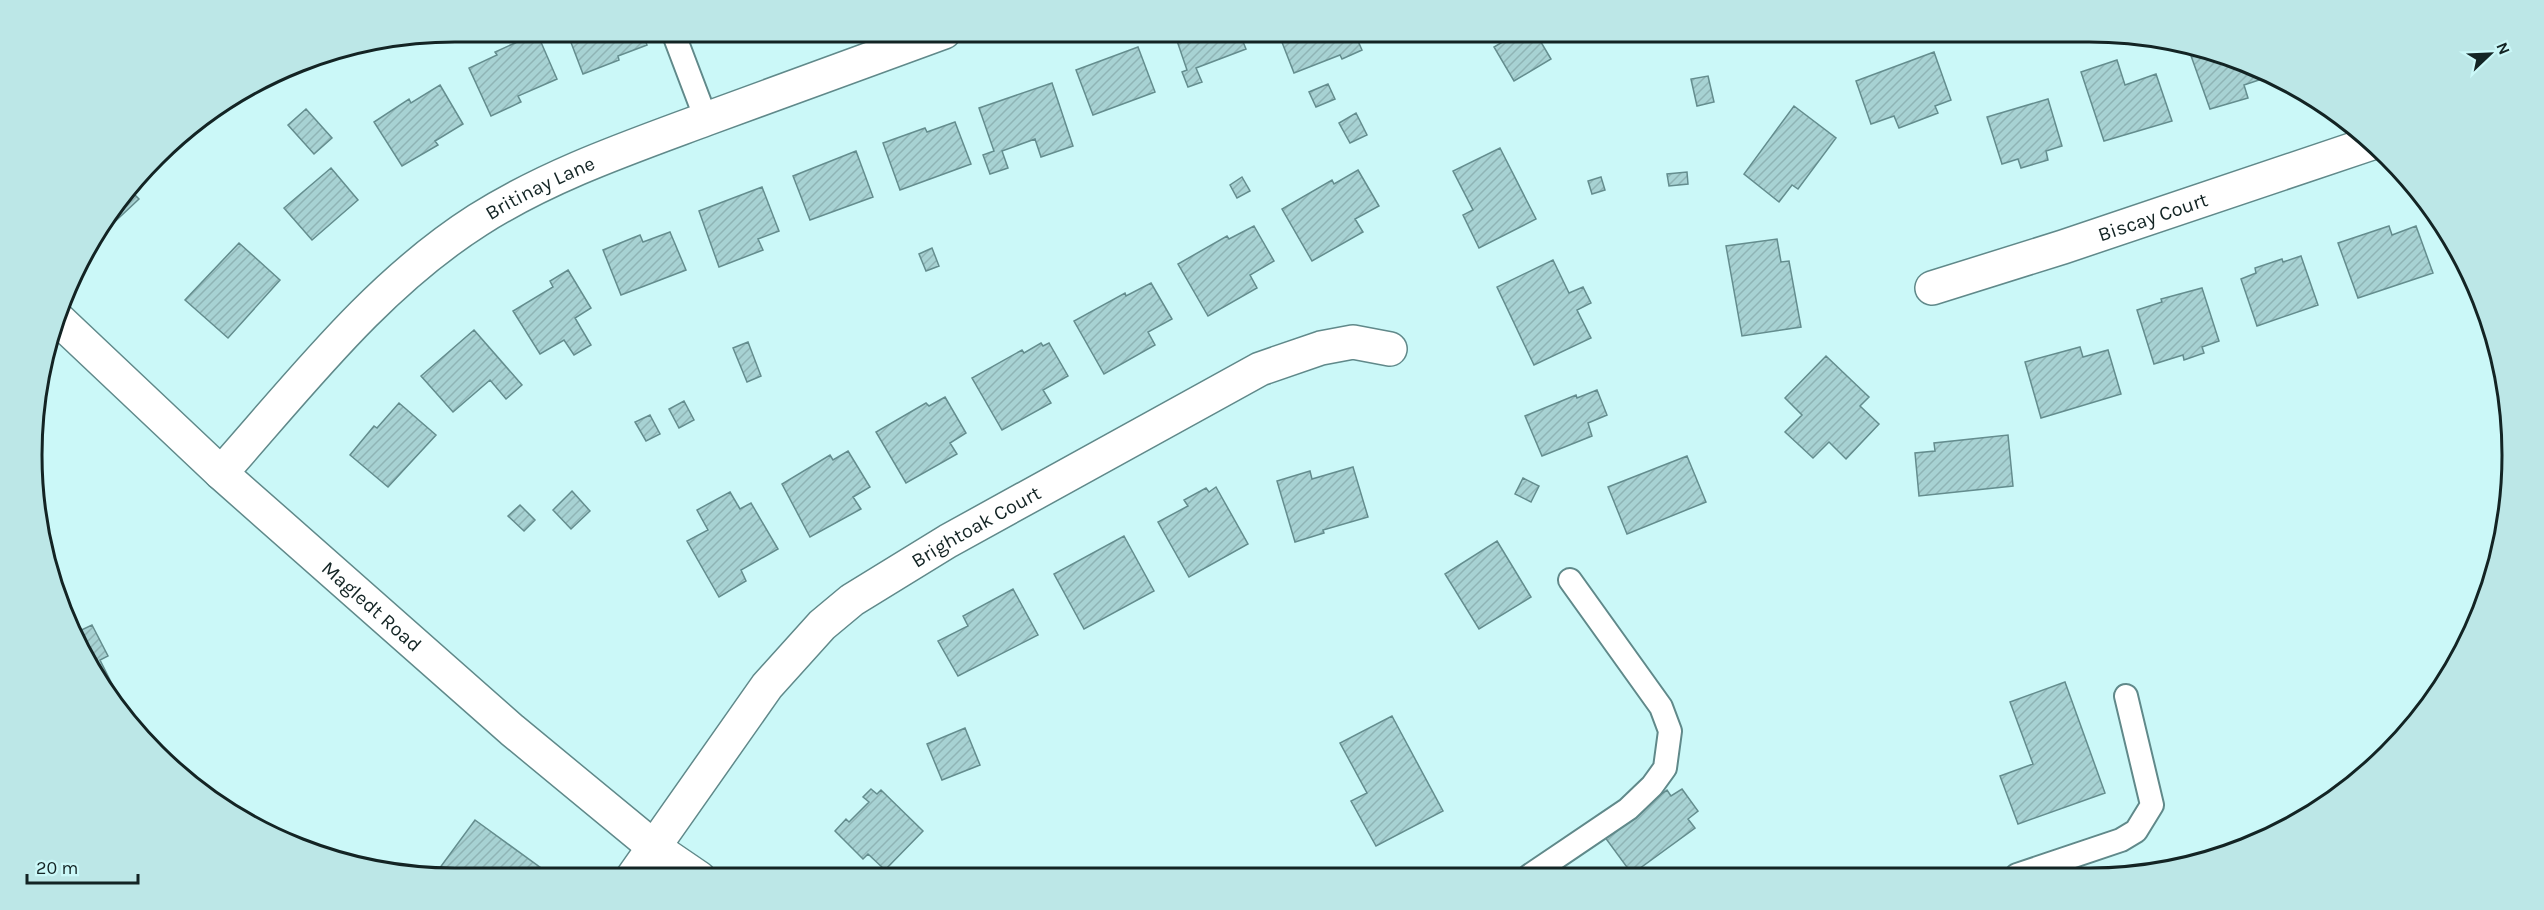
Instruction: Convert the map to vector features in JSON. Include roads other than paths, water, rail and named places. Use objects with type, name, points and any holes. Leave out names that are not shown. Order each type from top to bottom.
[{"type":"street","name":"Britinay Lane","points":[[221,473],[361,315],[396,283],[477,220],[548,181],[615,153],[917,42]]},
{"type":"street","name":"Biscay Court","points":[[1932,288],[2074,244],[2363,146]]},
{"type":"street","name":"Magledt Road","points":[[63,324],[221,473],[512,730],[655,848],[684,868]]},
{"type":"street","name":"Brightoak Court","points":[[640,868],[767,686],[822,625],[852,600],[921,556],[1260,369],[1321,348],[1353,342],[1390,349]]},
{"type":"lane","points":[[677,42],[706,119]]},
{"type":"lane","points":[[1541,868],[1628,809],[1652,786],[1665,768],[1670,731],[1660,706],[1570,580]]},
{"type":"lane","points":[[2038,868],[2121,840],[2136,831],[2152,805],[2126,696]]}]
